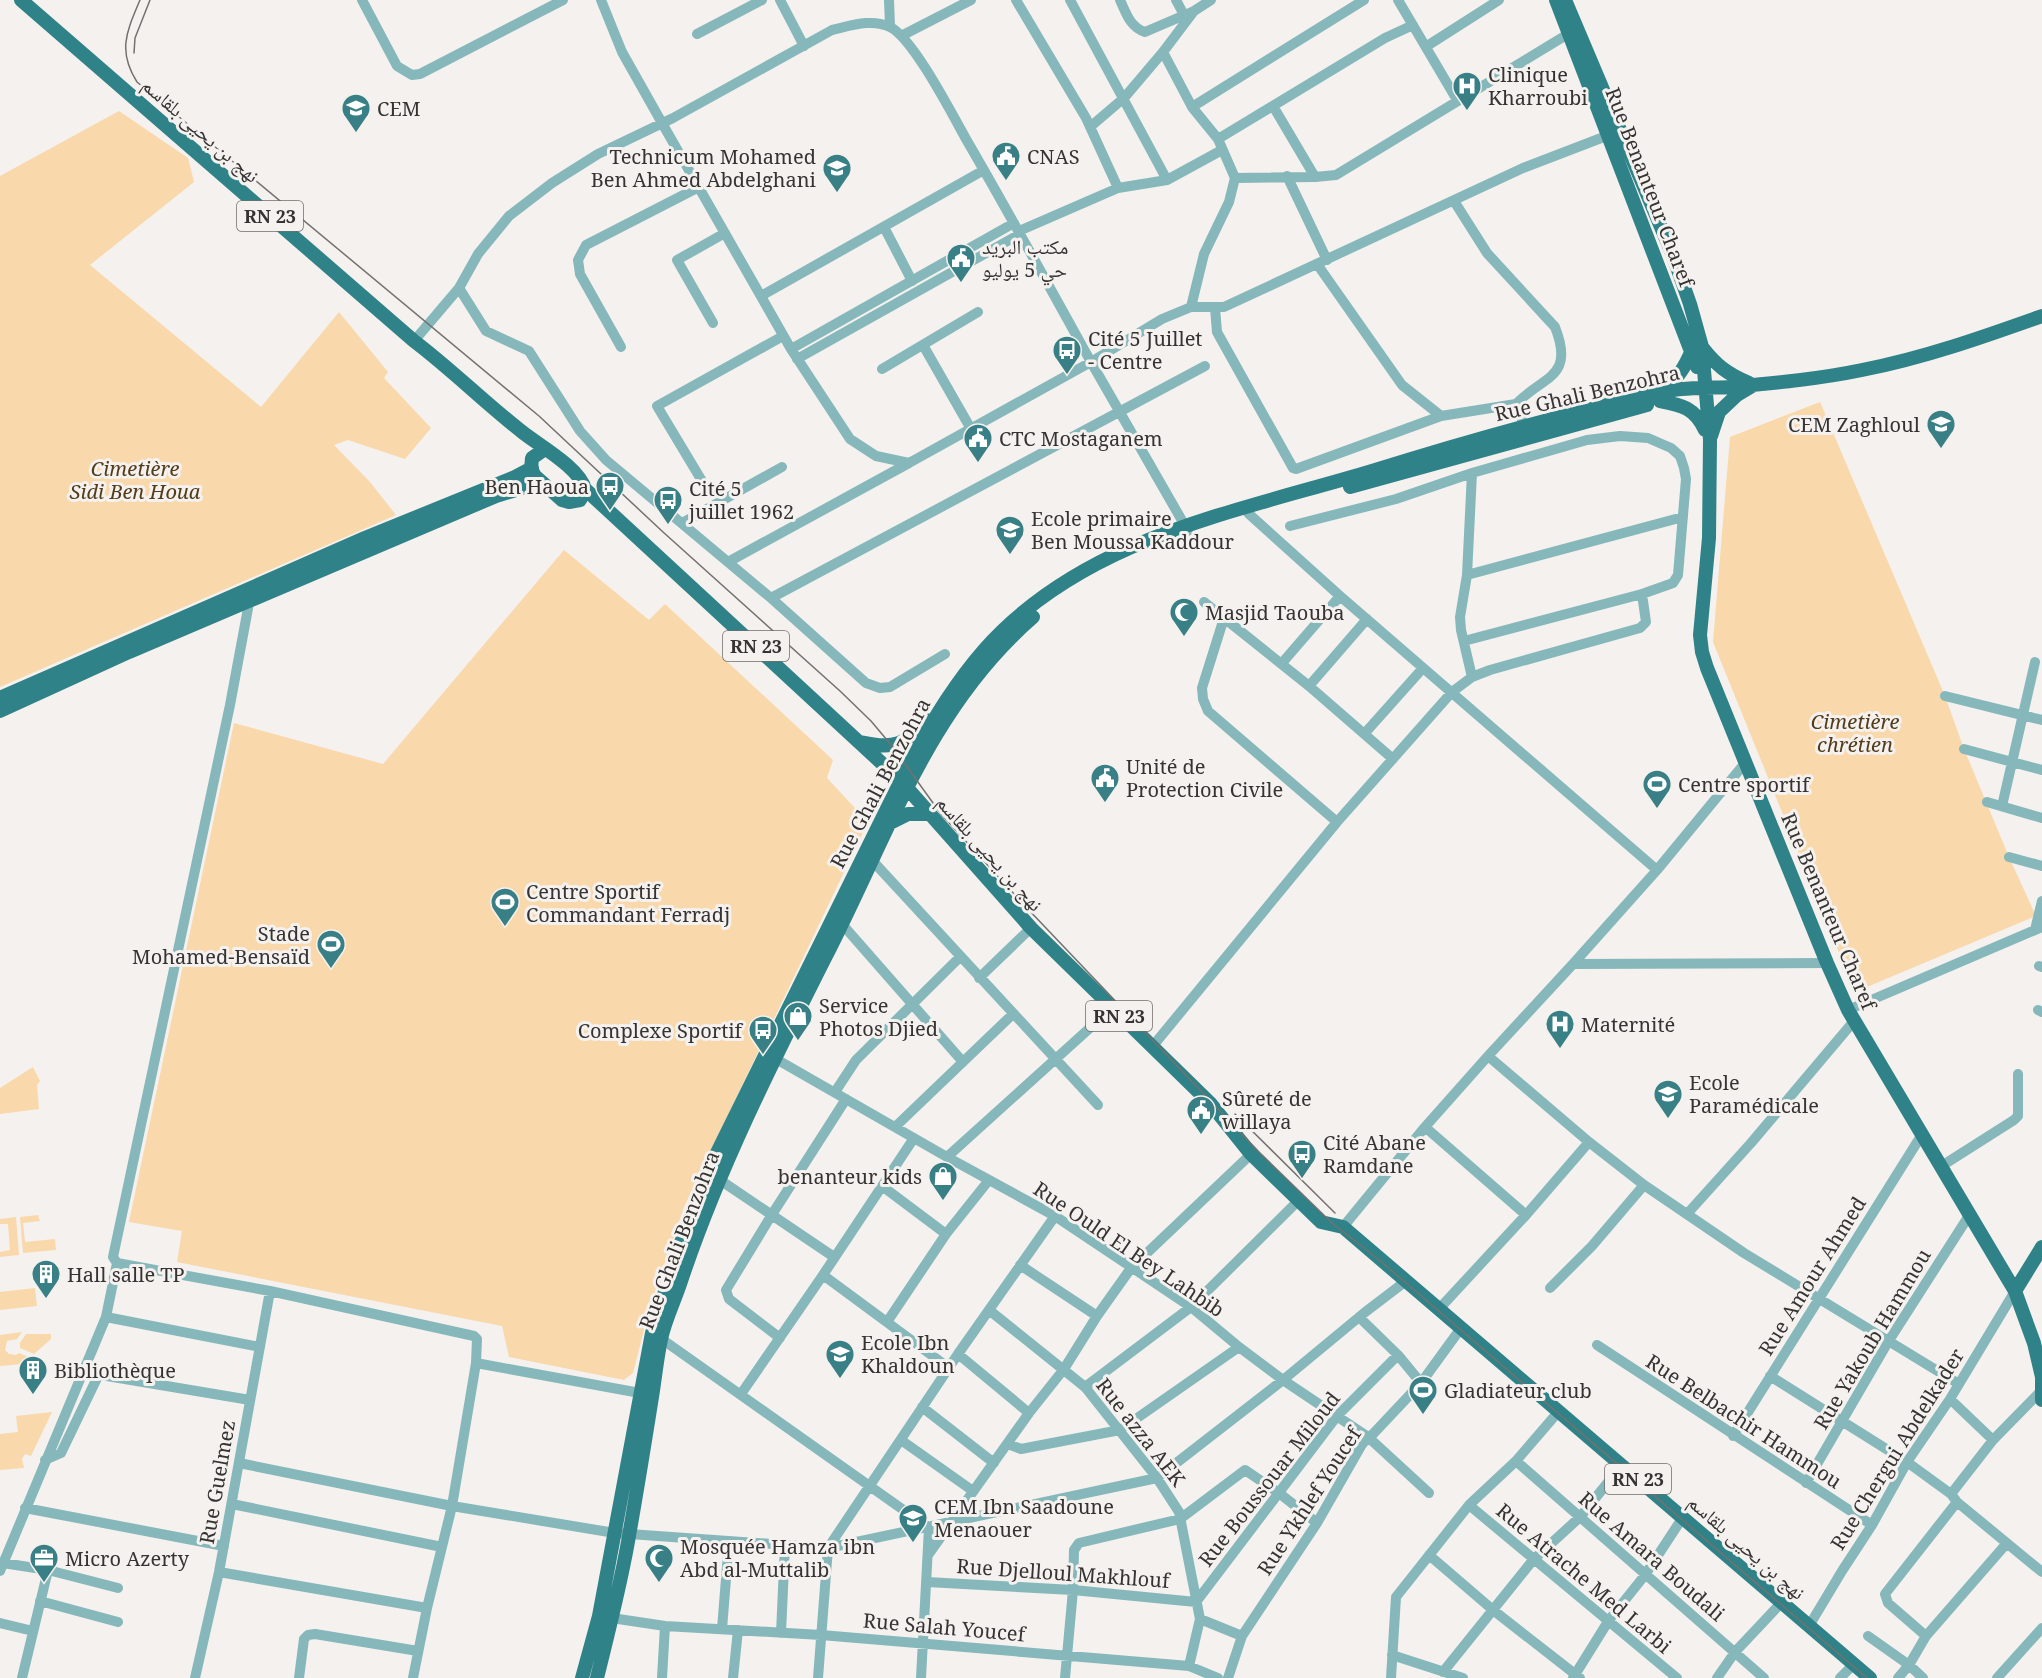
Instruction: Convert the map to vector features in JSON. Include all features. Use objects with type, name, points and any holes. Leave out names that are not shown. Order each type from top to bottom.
[{"type":"main road","name":"نهج بن يحيى بلقاسم","points":[[21,0],[414,341],[446,365],[520,430],[552,452],[582,480],[585,489],[903,784],[1031,928],[1210,1103],[1251,1154],[1322,1222],[1343,1227],[1343,1235],[1348,1242],[1399,1279],[1406,1281],[1870,1678]]},
{"type":"main road","name":"Rue Benanteur Charef","points":[[1556,0],[1697,348]]},
{"type":"main road","name":"Rue Benanteur Charef","points":[[1565,0],[1672,252],[1690,304],[1710,440],[1709,538],[1700,635],[1702,652],[1827,963],[1851,1015],[2015,1291],[2041,1366],[2042,1400]]},
{"type":"main road","name":"Rue Ghali Benzohra","points":[[1246,511],[1524,425],[1704,389],[1754,385],[1862,370],[1953,348],[2042,316]]},
{"type":"main road","points":[[1710,440],[1699,417],[1682,405],[1660,397],[1673,383],[1697,348],[1730,375],[1754,385]]},
{"type":"main road","points":[[1710,440],[1719,412],[1737,395],[1754,385]]},
{"type":"main road","name":"Rue Ghali Benzohra","points":[[582,1678],[606,1617],[630,1533],[657,1335],[771,1055],[943,703],[984,650],[1008,626],[1064,583],[1105,560],[1186,528],[1660,397]]},
{"type":"main road","name":"نهج بن يحيى بلقاسم","points":[[520,430],[535,476],[562,500],[575,502]]},
{"type":"main road","points":[[0,711],[247,596],[365,537],[515,477],[545,449]]},
{"type":"main road","points":[[0,698],[496,496],[542,482]]},
{"type":"main road","points":[[575,502],[583,496],[585,489]]},
{"type":"main road","points":[[575,502],[603,505]]},
{"type":"main road","name":"Rue Ghali Benzohra","points":[[597,1678],[615,1533],[640,1393],[677,1253],[706,1175],[842,924],[868,856],[888,824],[903,784],[970,682],[1017,631],[1043,608],[1076,585],[1186,528]]},
{"type":"main road","points":[[860,742],[882,747],[898,744],[913,734],[943,703]]},
{"type":"main road","points":[[888,824],[908,814],[930,814]]},
{"type":"main road","points":[[2015,1291],[2042,1247]]},
{"type":"street","points":[[362,0],[397,66],[412,75],[420,74],[563,0]]},
{"type":"street","points":[[601,0],[622,52],[662,123],[783,336],[850,439],[876,456],[909,463]]},
{"type":"street","points":[[697,34],[762,0]]},
{"type":"street","points":[[780,0],[804,46]]},
{"type":"street","points":[[889,0],[890,26]]},
{"type":"street","points":[[903,35],[971,0]]},
{"type":"street","points":[[1016,0],[1090,127],[1118,188]]},
{"type":"street","points":[[1070,0],[1167,180]]},
{"type":"street","points":[[1120,0],[1131,22],[1137,29],[1145,32],[1189,13],[1211,0]]},
{"type":"street","points":[[1176,0],[1189,13]]},
{"type":"street","points":[[1192,107],[1364,0]]},
{"type":"street","points":[[1398,0],[1457,100]]},
{"type":"street","points":[[1427,46],[1499,0]]},
{"type":"street","points":[[1090,127],[1124,98],[1163,52],[1189,13]]},
{"type":"street","points":[[414,341],[459,288],[478,254],[509,216],[552,183],[598,154],[662,123],[832,30],[858,24],[880,23],[890,26],[903,35],[937,88],[1186,528]]},
{"type":"street","points":[[791,349],[912,281],[1018,230],[1118,188],[1167,180],[1273,106],[1385,38],[1413,25]]},
{"type":"street","points":[[1235,178],[1336,175],[1568,34]]},
{"type":"street","points":[[1163,52],[1192,107],[1220,145],[1235,178],[1229,202],[1204,254],[1191,307]]},
{"type":"street","points":[[1273,106],[1315,177]]},
{"type":"street","points":[[728,562],[1091,362],[1162,319],[1191,307],[1224,307],[1523,168],[1609,135]]},
{"type":"street","points":[[761,296],[984,171]]},
{"type":"street","points":[[1287,176],[1322,262],[1402,386],[1441,416]]},
{"type":"street","points":[[621,347],[580,274],[578,260],[586,245],[699,187]]},
{"type":"street","points":[[1215,308],[1216,333],[1293,468],[1296,469],[1441,416],[1516,404],[1524,396],[1550,380],[1563,355],[1561,341],[1555,327],[1487,253],[1454,201]]},
{"type":"street","points":[[884,227],[912,281]]},
{"type":"street","points":[[797,359],[1018,230]]},
{"type":"street","points":[[712,323],[677,260],[725,233]]},
{"type":"street","points":[[459,288],[486,331],[529,351],[580,431],[606,460],[771,598],[863,680],[875,687],[885,688],[894,685],[945,654]]},
{"type":"street","points":[[882,369],[978,312]]},
{"type":"street","points":[[702,481],[657,406],[783,336]]},
{"type":"street","points":[[923,345],[971,429]]},
{"type":"street","points":[[771,598],[1205,366]]},
{"type":"street","points":[[1516,404],[1524,425]]},
{"type":"street","points":[[1290,526],[1396,499],[1472,473],[1587,440],[1620,436],[1648,438],[1671,448],[1680,456],[1686,479],[1677,579],[1667,586],[1642,594],[1464,641]]},
{"type":"street","points":[[682,523],[782,466]]},
{"type":"street","points":[[1472,473],[1467,574],[1460,617],[1472,677]]},
{"type":"street","points":[[1246,511],[1340,596],[1657,870]]},
{"type":"street","points":[[1467,574],[1683,517]]},
{"type":"street","points":[[1152,1047],[1337,822],[1452,692],[1472,677],[1490,669],[1644,627],[1647,617],[1642,594]]},
{"type":"street","points":[[118,1588],[48,1570],[2,1567],[106,1317],[117,1263],[113,1257],[230,705],[247,596]]},
{"type":"street","points":[[1282,663],[1340,596]]},
{"type":"street","points":[[1204,602],[1282,663],[1393,759]]},
{"type":"street","points":[[1224,618],[1202,688],[1203,699],[1208,711],[1337,822]]},
{"type":"street","points":[[1309,686],[1367,619]]},
{"type":"street","points":[[2002,806],[2035,662]]},
{"type":"street","points":[[1365,733],[1423,668]]},
{"type":"street","points":[[1945,696],[2042,720]]},
{"type":"street","points":[[1964,748],[2042,770]]},
{"type":"street","points":[[1343,1227],[1425,1127],[1657,870],[1745,763]]},
{"type":"street","points":[[1987,802],[2042,818]]},
{"type":"street","points":[[868,856],[1098,1106]]},
{"type":"street","points":[[2009,857],[2042,866]]},
{"type":"street","points":[[1687,1214],[1751,1143],[1851,1015],[2038,929],[2042,901]]},
{"type":"street","points":[[842,924],[963,1062]]},
{"type":"street","points":[[979,978],[1031,928]]},
{"type":"street","points":[[835,1092],[856,1060],[960,957]]},
{"type":"street","points":[[1573,964],[1827,963]]},
{"type":"street","points":[[947,1157],[1112,1008]]},
{"type":"street","points":[[895,1127],[1013,1014]]},
{"type":"street","name":"Rue Ould El Bey Lahbib","points":[[771,1055],[947,1157],[1056,1216],[1191,1307],[1283,1380],[1368,1437],[1429,1494]]},
{"type":"street","points":[[1488,1056],[1589,1142],[1644,1185],[1744,1253],[1959,1384]]},
{"type":"street","points":[[1940,1167],[2018,1116],[2018,1074]]},
{"type":"street","points":[[780,1338],[726,1295],[726,1290],[846,1099]]},
{"type":"street","points":[[1425,1127],[1526,1215]]},
{"type":"street","name":"Rue Amour Ahmed","points":[[1733,1436],[1921,1136]]},
{"type":"street","points":[[741,1394],[824,1275],[914,1137]]},
{"type":"street","points":[[1439,1309],[1526,1215],[1589,1142]]},
{"type":"street","points":[[928,1555],[1029,1413],[1064,1369],[1131,1268],[1251,1154]]},
{"type":"street","points":[[720,1180],[834,1257]]},
{"type":"street","points":[[887,1322],[946,1234],[989,1180]]},
{"type":"street","points":[[1550,1288],[1592,1246],[1644,1185]]},
{"type":"street","points":[[882,1186],[946,1234]]},
{"type":"street","points":[[1085,1387],[1191,1307],[1299,1200]]},
{"type":"street","name":"Rue Yakoub Hammou","points":[[1806,1483],[1888,1342],[1970,1214]]},
{"type":"street","points":[[818,1678],[828,1548],[958,1354],[1056,1216]]},
{"type":"street","points":[[117,1263],[270,1292],[474,1336],[478,1343],[476,1363],[453,1506],[427,1608],[413,1678]]},
{"type":"street","points":[[1020,1265],[1097,1316]]},
{"type":"street","points":[[824,1275],[949,1368]]},
{"type":"street","points":[[239,1463],[453,1506],[615,1533],[828,1548],[1157,1478],[1406,1281]]},
{"type":"street","name":"Rue Chergui Abdelkader","points":[[1809,1626],[1872,1526],[1907,1462],[1950,1399],[2015,1291]]},
{"type":"street","name":"Rue Guelmez","points":[[195,1678],[219,1572],[270,1292]]},
{"type":"street","name":"Rue azza AEK","points":[[989,1310],[1085,1387],[1157,1478],[1179,1512],[1200,1619]]},
{"type":"street","points":[[106,1317],[260,1347]]},
{"type":"street","points":[[1359,1317],[1398,1355],[1421,1383]]},
{"type":"street","name":"Rue Ykhlef Youcef","points":[[1228,1678],[1242,1635],[1317,1523],[1368,1437],[1421,1383],[1461,1328]]},
{"type":"street","points":[[657,1335],[930,1528]]},
{"type":"street","name":"Rue Belbachir Hammou","points":[[1597,1346],[1872,1526]]},
{"type":"street","points":[[1008,1444],[1021,1449],[1120,1430],[1239,1347]]},
{"type":"street","points":[[958,1354],[1029,1413]]},
{"type":"street","name":"Rue Boussouar Miloud","points":[[1196,1602],[1336,1416],[1398,1355]]},
{"type":"street","points":[[476,1363],[640,1393]]},
{"type":"street","points":[[45,1460],[61,1453],[101,1374],[250,1400]]},
{"type":"street","points":[[1770,1376],[1907,1462],[2042,1572]]},
{"type":"street","points":[[1926,1636],[1888,1603],[1885,1594],[1993,1440],[2042,1390]]},
{"type":"street","points":[[1950,1399],[1993,1440]]},
{"type":"street","points":[[922,1407],[994,1463]]},
{"type":"street","points":[[1391,1678],[1396,1597],[1469,1505],[1516,1461],[1558,1411]]},
{"type":"street","points":[[900,1440],[974,1491]]},
{"type":"street","name":"Rue Amara Boudali","points":[[1516,1461],[1764,1678]]},
{"type":"street","points":[[1443,1672],[1533,1560],[1580,1517],[1622,1465]]},
{"type":"street","points":[[1065,1678],[1069,1655],[1076,1545],[1180,1519],[1243,1471],[1279,1493],[1317,1523]]},
{"type":"street","points":[[232,1504],[442,1547]]},
{"type":"street","name":"Rue Atrache Med Larbi","points":[[1469,1505],[1677,1678]]},
{"type":"street","points":[[25,1508],[224,1546]]},
{"type":"street","points":[[1429,1555],[1492,1610],[1576,1677],[1609,1620],[1645,1575],[1683,1517]]},
{"type":"street","points":[[921,1678],[930,1528]]},
{"type":"street","points":[[722,1629],[729,1541]]},
{"type":"street","points":[[1898,1678],[1909,1665],[1926,1636],[2007,1544]]},
{"type":"street","points":[[781,1633],[785,1545]]},
{"type":"street","points":[[22,1678],[48,1570]]},
{"type":"street","points":[[219,1572],[427,1608]]},
{"type":"street","name":"Rue Djelloul Makhlouf","points":[[927,1582],[1073,1590],[1196,1602]]},
{"type":"street","points":[[40,1601],[118,1623]]},
{"type":"street","points":[[1717,1678],[1735,1652],[1782,1602]]},
{"type":"street","name":"Rue Salah Youcef","points":[[606,1617],[665,1626],[821,1635],[1189,1666],[1218,1678]]},
{"type":"street","points":[[1189,1666],[1200,1619],[1242,1635]]},
{"type":"street","points":[[0,1623],[33,1631]]},
{"type":"street","points":[[662,1678],[665,1626]]},
{"type":"street","points":[[1999,1677],[2042,1628]]},
{"type":"street","points":[[737,1678],[738,1630]]},
{"type":"street","points":[[299,1678],[304,1639],[308,1635],[315,1634],[418,1651]]},
{"type":"street","points":[[1868,1636],[1909,1665],[1923,1678]]},
{"type":"street","points":[[1392,1655],[1463,1678]]},
{"type":"street","points":[[1840,1678],[1854,1664]]},
{"type":"green space","name":"Cimetière Sidi Ben Houa","points":[[119,111],[188,158],[194,182],[90,265],[261,407],[339,312],[388,372],[384,378],[431,428],[405,459],[348,440],[334,445],[370,482],[396,515],[0,687],[0,176]]},
{"type":"green space","name":"Cimetière chrétien","points":[[1820,402],[1945,696],[1964,749],[2009,857],[2036,916],[1855,992],[1713,642],[1730,437]]},
{"type":"green space","name":"Centre Sportif Commandant Ferradj","points":[[564,550],[649,620],[665,604],[833,760],[827,778],[868,822],[684,1207],[650,1306],[633,1373],[624,1380],[509,1357],[502,1326],[177,1262],[182,1231],[129,1222],[234,723],[383,764]]},
{"type":"green space","points":[[33,1067],[40,1081],[37,1085],[39,1109],[0,1114],[0,1088]]},
{"type":"green space","points":[[38,1215],[40,1221],[23,1223],[25,1242],[55,1239],[56,1250],[23,1253],[20,1217]]},
{"type":"green space","points":[[16,1217],[19,1255],[0,1257],[0,1252],[10,1250],[8,1224],[0,1224],[0,1219]]},
{"type":"green space","points":[[35,1288],[37,1306],[0,1310],[0,1292]]},
{"type":"green space","points":[[22,1332],[17,1339],[7,1341],[5,1350],[9,1354],[19,1353],[31,1358],[23,1364],[0,1366],[0,1335]]},
{"type":"green space","points":[[26,1334],[51,1334],[51,1339],[34,1354],[20,1348],[20,1343]]},
{"type":"green space","points":[[52,1412],[31,1456],[25,1454],[22,1459],[24,1468],[0,1470],[0,1434],[18,1432],[16,1416]]},
{"type":"tram line","points":[[140,0],[126,41],[127,60],[137,82],[539,416],[663,532],[840,691],[871,721],[941,814],[1026,907],[1260,1153],[1332,1223],[1378,1259],[1867,1678]]},
{"type":"tram line","points":[[134,53],[135,38],[150,0]]},
{"type":"tram line","points":[[1235,1114],[1335,1213]]},
{"type":"place","name":"Clinique Kharroubi","points":[[1467,112]]},
{"type":"place","name":"CEM","points":[[356,134]]},
{"type":"place","name":"CNAS","points":[[1006,182]]},
{"type":"place","name":"Technicum Mohamed Ben Ahmed Abdelghani","points":[[837,194]]},
{"type":"place","name":"مكتب البريد حي 5 يوليو","points":[[961,284]]},
{"type":"place","name":"Cité 5 Juillet - Centre","points":[[1067,376]]},
{"type":"place","name":"CEM Zaghloul","points":[[1941,450]]},
{"type":"place","name":"CTC Mostaganem","points":[[978,464]]},
{"type":"place","name":"Ben Haoua","points":[[610,512]]},
{"type":"place","name":"Cité 5 juillet 1962","points":[[668,526]]},
{"type":"place","name":"Ecole primaire Ben Moussa Kaddour","points":[[1010,556]]},
{"type":"place","name":"Masjid Taouba","points":[[1184,638]]},
{"type":"place","name":"Unité de Protection Civile","points":[[1105,804]]},
{"type":"place","name":"Centre sportif","points":[[1657,810]]},
{"type":"place","name":"Centre Sportif Commandant Ferradj","points":[[505,928]]},
{"type":"place","name":"Stade Mohamed-Bensaïd","points":[[331,970]]},
{"type":"place","name":"Service Photos Djied","points":[[798,1042]]},
{"type":"place","name":"Maternité","points":[[1560,1050]]},
{"type":"place","name":"Complexe Sportif","points":[[763,1056]]},
{"type":"place","name":"Ecole Paramédicale","points":[[1668,1120]]},
{"type":"place","name":"Sûreté de willaya","points":[[1201,1136]]},
{"type":"place","name":"Cité Abane Ramdane","points":[[1302,1180]]},
{"type":"place","name":"benanteur kids","points":[[943,1202]]},
{"type":"place","name":"Hall salle TP","points":[[46,1300]]},
{"type":"place","name":"Ecole Ibn Khaldoun","points":[[840,1380]]},
{"type":"place","name":"Bibliothèque","points":[[33,1396]]},
{"type":"place","name":"Gladiateur club","points":[[1423,1416]]},
{"type":"place","name":"CEM Ibn Saadoune Menaouer","points":[[913,1544]]},
{"type":"place","name":"Micro Azerty","points":[[44,1584]]},
{"type":"place","name":"Mosquée Hamza ibn Abd al-Muttalib","points":[[659,1584]]}]
